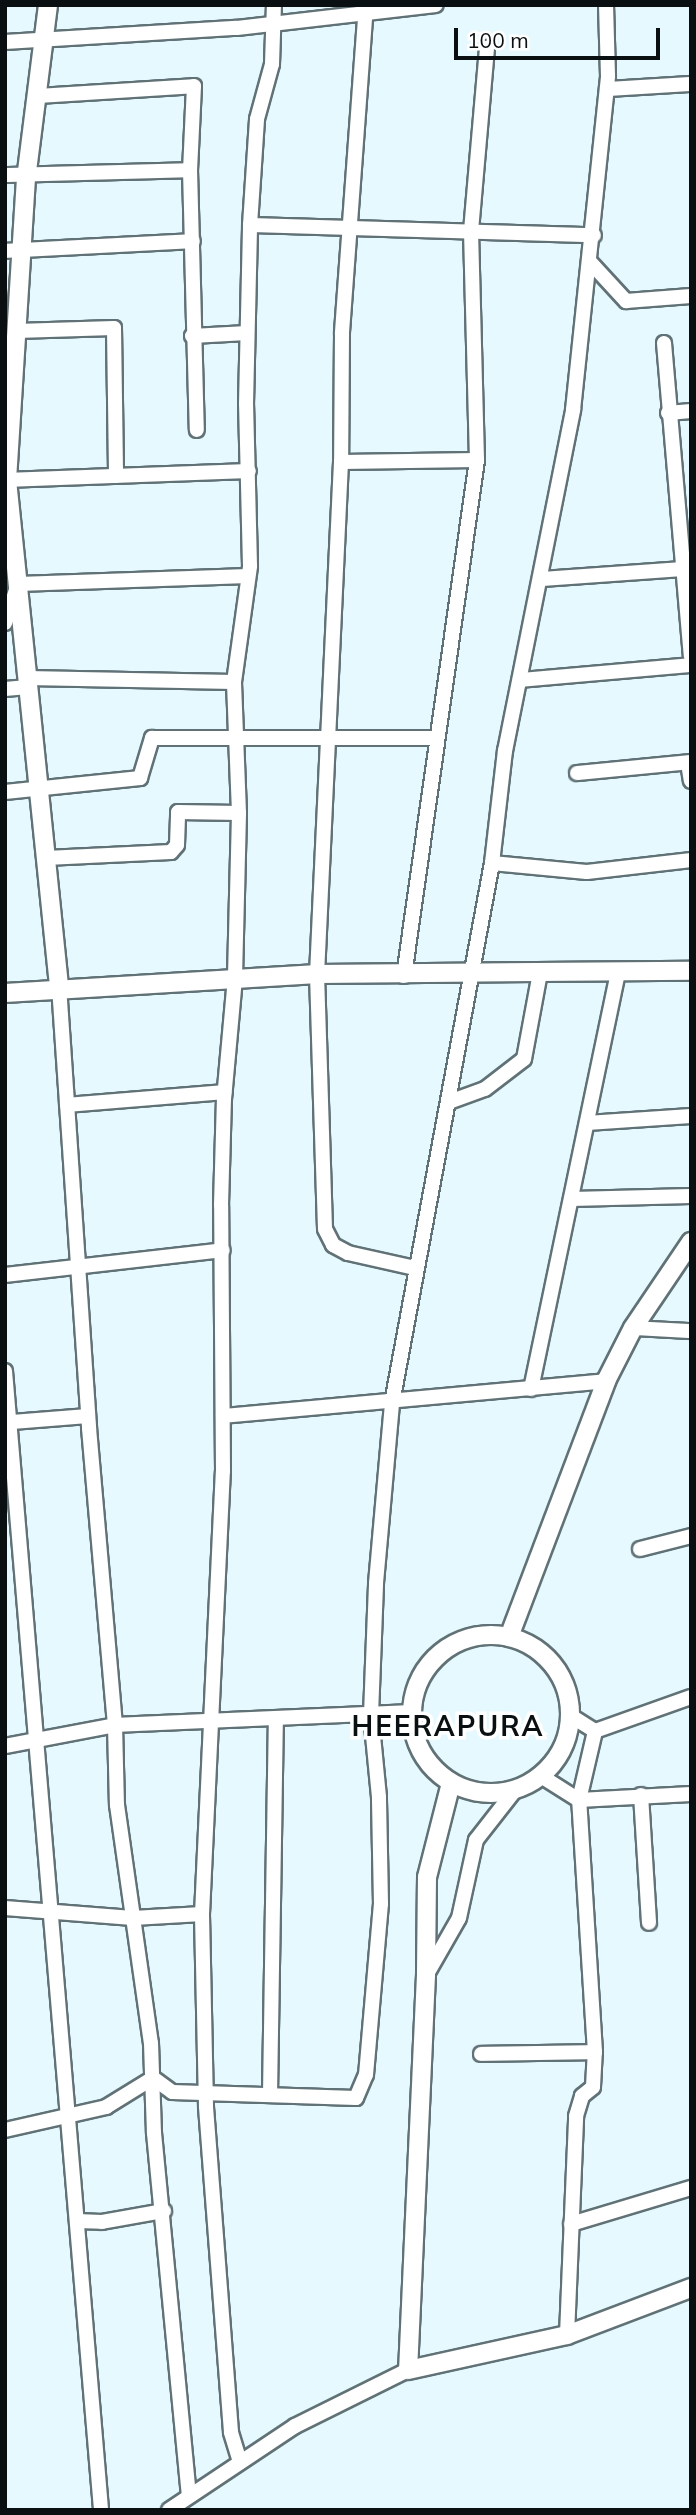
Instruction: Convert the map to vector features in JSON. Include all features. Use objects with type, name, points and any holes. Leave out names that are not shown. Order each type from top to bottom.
[{"type":"street","points":[[48,5],[26,178],[13,251],[16,331],[6,480],[59,986],[88,1416],[115,1725],[117,1805],[153,2078],[154,2133],[164,2211],[189,2495]]},
{"type":"street","points":[[240,2462],[232,2432],[205,2091],[202,1914],[223,1416],[224,1092],[235,977],[239,813],[234,682],[248,576],[247,333],[250,225],[257,119],[272,64],[274,5]]},
{"type":"street","points":[[5,42],[43,42],[274,25],[366,10],[436,5]]},
{"type":"street","points":[[153,2078],[172,2092],[356,2098],[366,2075],[381,1904],[379,1797],[371,1715],[377,1559],[392,1403],[415,1268],[473,974],[492,863],[505,751],[542,579],[573,410],[594,235],[607,89],[606,5]]},
{"type":"street","points":[[366,10],[350,229],[317,974],[325,1229],[333,1245],[348,1253],[415,1268]]},
{"type":"street","points":[[404,976],[477,460],[471,231],[486,48]]},
{"type":"street","points":[[607,89],[691,84]]},
{"type":"street","points":[[37,96],[194,86],[190,170],[193,241],[192,335],[197,430]]},
{"type":"street","points":[[5,175],[26,178],[190,170]]},
{"type":"street","points":[[250,225],[594,235]]},
{"type":"street","points":[[13,251],[193,241]]},
{"type":"street","points":[[591,263],[626,301],[691,296]]},
{"type":"street","points":[[16,331],[114,328],[116,476]]},
{"type":"street","points":[[192,335],[247,333]]},
{"type":"street","points":[[664,343],[691,656]]},
{"type":"street","points":[[668,413],[691,411]]},
{"type":"street","points":[[341,461],[477,460]]},
{"type":"street","points":[[6,480],[249,471]]},
{"type":"street","points":[[542,579],[683,569]]},
{"type":"street","points":[[18,584],[248,576]]},
{"type":"street","points":[[5,623],[18,584]]},
{"type":"street","points":[[520,680],[691,665]]},
{"type":"street","points":[[5,689],[28,682],[234,682]]},
{"type":"street","points":[[5,792],[140,778],[152,738],[327,741],[436,738]]},
{"type":"street","points":[[577,773],[690,762],[691,781]]},
{"type":"street","points":[[46,858],[171,852],[177,845],[178,813],[239,813]]},
{"type":"street","points":[[492,863],[587,872],[691,860]]},
{"type":"street","points":[[5,993],[59,986],[317,974],[404,976],[691,971]]},
{"type":"street","points":[[531,1388],[618,972]]},
{"type":"street","points":[[449,1102],[485,1089],[524,1059],[540,973]]},
{"type":"street","points":[[67,1105],[224,1092]]},
{"type":"street","points":[[587,1123],[691,1116]]},
{"type":"street","points":[[571,1199],[691,1196]]},
{"type":"street","points":[[509,1637],[606,1381],[634,1328],[691,1242]]},
{"type":"street","points":[[5,1275],[223,1250]]},
{"type":"street","points":[[634,1328],[691,1331]]},
{"type":"street","points":[[5,1371],[12,1422],[101,2510]]},
{"type":"street","points":[[223,1416],[392,1403],[606,1381]]},
{"type":"street","points":[[12,1422],[88,1416]]},
{"type":"street","points":[[640,1549],[691,1536]]},
{"type":"street","points":[[487,1635],[509,1637],[546,1657],[565,1684],[571,1716],[563,1749],[541,1776],[514,1790],[484,1793],[451,1783],[431,1767],[415,1740],[411,1712],[417,1684],[432,1660],[455,1643],[487,1635]]},
{"type":"street","points":[[595,1731],[691,1697]]},
{"type":"street","points":[[5,1746],[115,1725],[275,1721],[411,1712]]},
{"type":"street","points":[[571,1716],[595,1731]]},
{"type":"street","points":[[270,2094],[275,1721]]},
{"type":"street","points":[[566,2335],[576,2116],[582,2096],[593,2087],[595,2052],[579,1800],[595,1731]]},
{"type":"street","points":[[541,1776],[579,1800],[691,1794]]},
{"type":"street","points":[[408,2370],[426,1975],[427,1877],[451,1783]]},
{"type":"street","points":[[426,1975],[459,1918],[466,1867],[476,1840],[514,1790]]},
{"type":"street","points":[[641,1795],[649,1923]]},
{"type":"street","points":[[5,1908],[133,1918],[202,1914]]},
{"type":"street","points":[[481,2054],[595,2052]]},
{"type":"street","points":[[5,2130],[106,2107],[153,2078]]},
{"type":"street","points":[[571,2224],[691,2188]]},
{"type":"street","points":[[77,2221],[102,2222],[164,2211]]},
{"type":"street","points":[[169,2510],[295,2426],[408,2370],[566,2335],[691,2288]]},
{"type":"district","name":"HEERAPURA","points":[[448,1726]]}]
